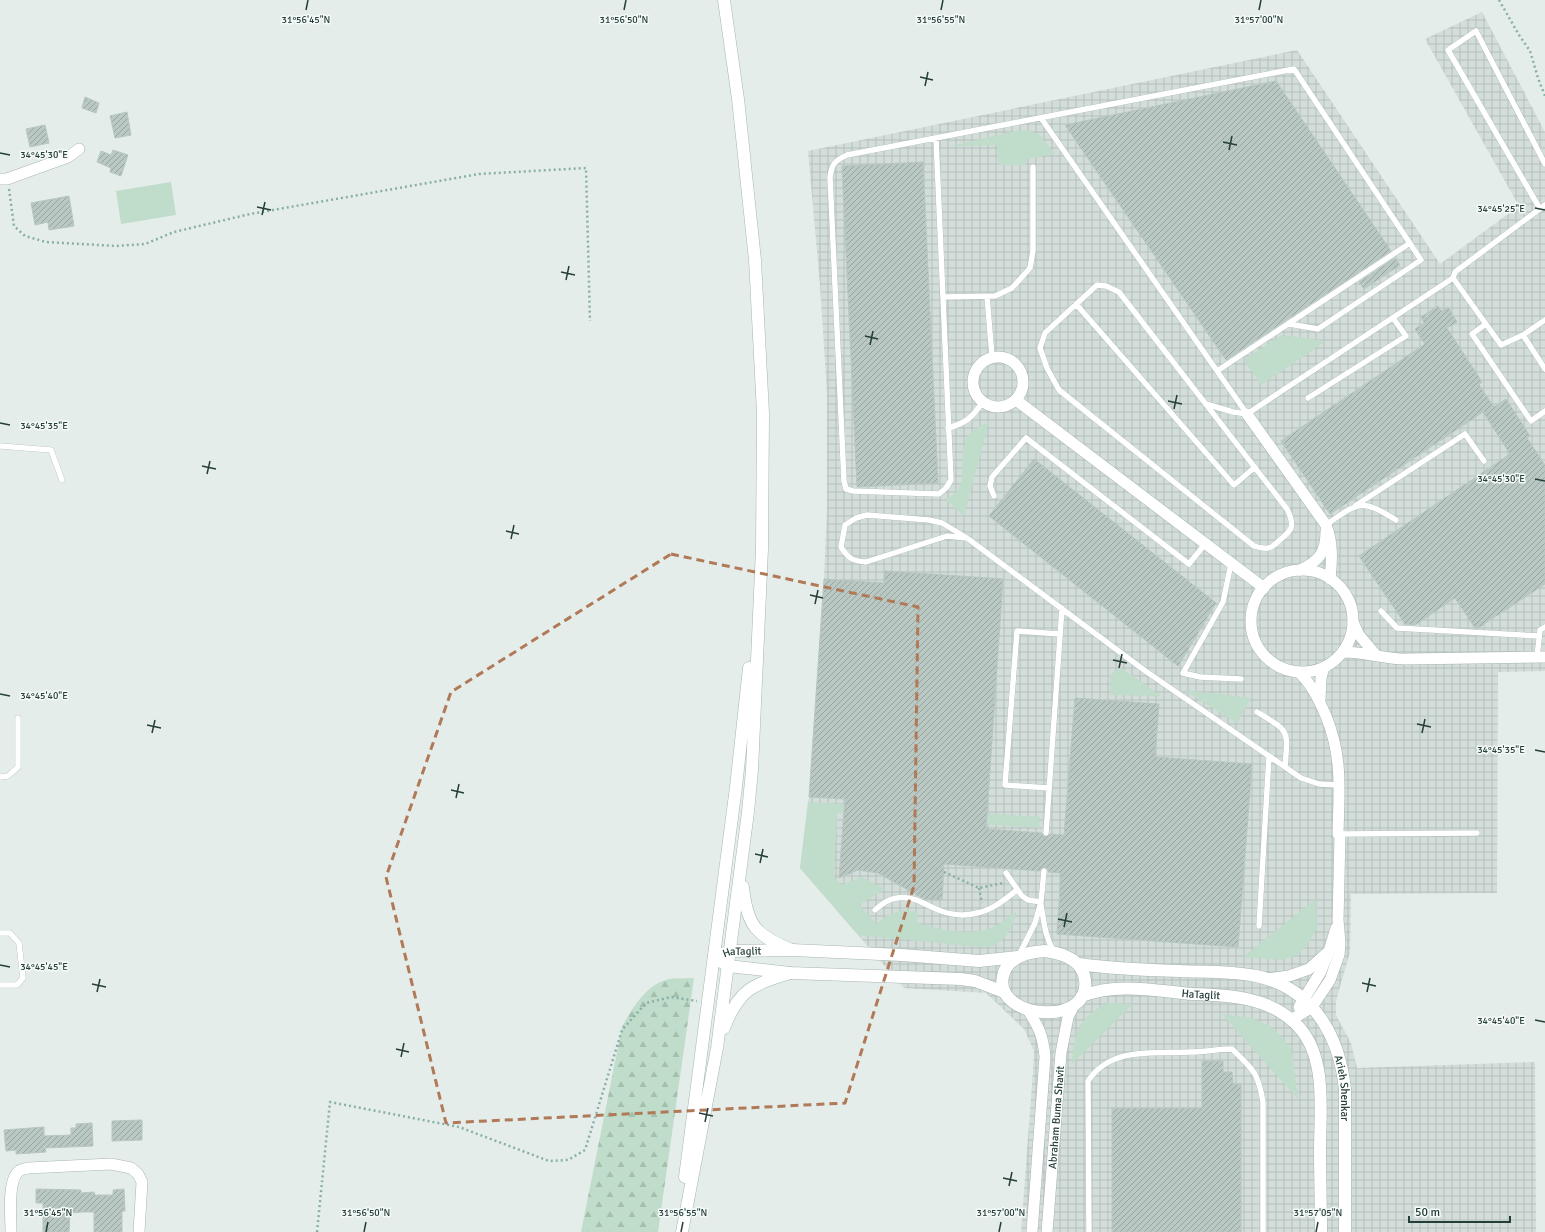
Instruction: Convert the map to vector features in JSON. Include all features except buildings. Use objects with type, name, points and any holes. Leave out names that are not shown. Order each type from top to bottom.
[{"type":"main road","points":[[682,1232],[717,1048],[741,870],[752,770],[762,550],[764,413],[755,260],[743,136],[724,0]]},
{"type":"main road","points":[[678,1232],[741,747],[762,550]]},
{"type":"main road","points":[[741,870],[744,903],[747,914],[754,926],[765,938],[792,950]]},
{"type":"main road","name":"HaTaglit","points":[[714,957],[730,951],[792,950],[902,955],[979,961],[1018,957]]},
{"type":"main road","points":[[1035,952],[1054,952],[1079,964],[1085,979],[1085,989],[1078,1001],[1053,1012],[1040,1012],[1028,1010],[1010,999],[1004,992],[1003,976],[1010,963],[1018,957],[1035,952]]},
{"type":"main road","name":"HaTaglit","points":[[714,957],[728,966],[790,973],[961,979],[975,981],[1004,992]]},
{"type":"main road","name":"HaTaglit","points":[[1079,964],[1122,969],[1233,972],[1266,979]]},
{"type":"main road","points":[[717,1048],[734,1005],[742,994],[756,984],[790,973]]},
{"type":"main road","name":"Arieh Shenkar","points":[[1266,979],[1286,987],[1308,1003],[1321,1019],[1333,1040],[1340,1058],[1345,1089],[1345,1232]]},
{"type":"main road","name":"HaTaglit","points":[[1078,1001],[1098,991],[1129,989],[1233,996],[1252,1000],[1283,1014],[1291,1020],[1306,1037]]},
{"type":"main road","name":"Arieh Shenkar","points":[[1306,1037],[1316,1060],[1319,1084],[1321,1232]]},
{"type":"street","points":[[4,179],[68,157],[79,149]]},
{"type":"street","points":[[1000,356],[1009,358],[1016,363],[1022,371],[1024,379],[1023,388],[1016,400],[1007,406],[999,407],[990,406],[983,402],[974,389],[973,381],[974,373],[981,363],[992,357],[1000,356]]},
{"type":"street","points":[[1016,400],[1264,588]]},
{"type":"street","points":[[1247,414],[1326,525],[1330,536],[1332,553],[1330,579]]},
{"type":"street","points":[[1326,525],[1326,541],[1322,553],[1314,564],[1284,574],[1271,581],[1264,588],[1254,605],[1251,620],[1253,636],[1260,650],[1270,661],[1284,669],[1299,672],[1312,672],[1324,668],[1343,652],[1350,638],[1353,622]]},
{"type":"street","points":[[1298,570],[1315,572],[1330,579],[1343,590],[1350,606],[1353,622],[1359,635],[1376,654]]},
{"type":"street","points":[[1343,652],[1376,654],[1395,659],[1541,657]]},
{"type":"street","points":[[1320,700],[1321,678],[1324,668]]},
{"type":"street","points":[[1291,1020],[1330,980],[1336,967],[1340,943],[1338,920],[1340,835],[1338,834],[1338,760],[1335,742],[1320,700],[1299,672]]},
{"type":"street","points":[[1308,1003],[1329,950],[1338,920]]},
{"type":"street","points":[[1266,979],[1289,976],[1309,968],[1329,950]]},
{"type":"street","name":"Abraham Buma Shavit","points":[[1047,1232],[1061,1053],[1068,1017],[1078,1001]]},
{"type":"street","name":"Abraham Buma Shavit","points":[[1028,1010],[1040,1030],[1044,1043],[1045,1057],[1032,1232]]},
{"type":"street","points":[[11,1232],[11,1186],[14,1177],[20,1170],[28,1168],[111,1164],[131,1168],[138,1174],[142,1182],[139,1232]]},
{"type":"lane","points":[[1206,404],[1233,412],[1247,414],[1453,278],[1455,272],[1542,207],[1448,50],[1476,31],[1545,164]]},
{"type":"lane","points":[[936,138],[951,480],[946,488],[939,494],[853,491],[846,489],[844,481],[830,185],[832,166],[837,159],[846,155],[1294,69],[1421,260],[1318,330],[1289,324]]},
{"type":"lane","points":[[1041,118],[1247,414]]},
{"type":"lane","points":[[943,297],[995,296],[1012,288],[1030,268],[1033,251],[1033,167]]},
{"type":"lane","points":[[1217,371],[1410,243]]},
{"type":"lane","points":[[1453,278],[1501,345],[1523,335],[1545,320]]},
{"type":"lane","points":[[1097,285],[1106,286],[1119,292],[1206,404],[1287,509],[1291,518],[1291,527],[1287,534],[1272,547],[1262,549],[1254,546],[1059,390],[1047,368],[1040,348],[1046,333],[1076,304],[1097,285]]},
{"type":"lane","points":[[987,296],[992,357]]},
{"type":"lane","points":[[1076,304],[1234,485],[1255,467]]},
{"type":"lane","points":[[1308,398],[1406,336],[1393,318]]},
{"type":"lane","points":[[1486,324],[1472,334],[1522,408],[1531,420],[1545,411]]},
{"type":"lane","points":[[1523,335],[1545,369]]},
{"type":"lane","points":[[948,428],[961,425],[973,417],[983,402]]},
{"type":"lane","points":[[1326,525],[1465,434],[1484,461]]},
{"type":"lane","points":[[994,496],[990,486],[992,477],[1026,438],[1189,564],[1205,544]]},
{"type":"lane","points":[[0,446],[51,450],[62,480]]},
{"type":"lane","points":[[1355,506],[1367,505],[1380,510],[1396,520]]},
{"type":"lane","points":[[968,538],[947,536],[866,562],[857,561],[848,557],[841,547],[845,526],[856,518],[867,515],[929,520],[942,523],[968,538],[1144,670],[1285,767],[1312,783],[1339,785]]},
{"type":"lane","points":[[1231,564],[1223,602],[1183,674],[1200,677],[1241,679]]},
{"type":"lane","points":[[1046,833],[1062,608]]},
{"type":"lane","points":[[1381,611],[1397,628],[1539,636]]},
{"type":"lane","points":[[1541,657],[1539,636],[1540,630],[1545,627]]},
{"type":"lane","points":[[1049,788],[1005,785],[1017,631],[1060,634]]},
{"type":"lane","points":[[1257,712],[1279,725],[1285,731],[1287,740],[1285,767]]},
{"type":"lane","points":[[0,777],[8,776],[18,767],[18,718]]},
{"type":"lane","points":[[1259,926],[1269,756]]},
{"type":"lane","points":[[1338,834],[1477,832]]},
{"type":"lane","points":[[1018,957],[1035,923],[1041,902],[1044,871]]},
{"type":"lane","points":[[1006,873],[1022,896],[1028,900],[1041,902]]},
{"type":"lane","points":[[875,910],[885,902],[896,898],[916,900],[942,912],[965,914],[983,911],[1000,903],[1017,890]]},
{"type":"lane","points":[[1041,902],[1045,931],[1048,942],[1054,952]]},
{"type":"lane","points":[[0,933],[10,933],[20,943],[23,978],[17,985],[1,986]]},
{"type":"lane","points":[[1089,1232],[1088,1081],[1092,1075],[1103,1065],[1116,1058],[1144,1052],[1191,1052],[1232,1049],[1252,1068],[1260,1084],[1263,1102],[1263,1232]]},
{"type":"path","points":[[1499,0],[1518,35],[1530,51],[1545,96]]},
{"type":"path","points":[[4,179],[14,226],[25,236],[46,242],[116,246],[145,244],[174,232],[250,214],[479,174],[586,168],[590,321]]},
{"type":"path","points":[[944,872],[979,888],[1011,882]]},
{"type":"path","points":[[979,888],[983,911]]},
{"type":"path","points":[[317,1232],[330,1102],[460,1127],[550,1161],[568,1160],[585,1150],[622,1030],[646,1003],[671,998],[707,1002]]},
{"type":"highlighted area","points":[[671,554],[918,607],[914,886],[845,1103],[446,1123],[386,877],[451,692]]},
{"type":"shaded area","points":[[1482,12],[1545,132],[1545,671],[1498,672],[1497,893],[1351,894],[1350,952],[1336,1001],[1336,1015],[1351,1043],[1357,1068],[1535,1062],[1536,1232],[1021,1232],[1034,1051],[1024,1029],[986,993],[904,988],[800,868],[809,797],[824,579],[827,508],[827,394],[820,285],[808,151],[1297,50],[1440,264],[1519,206],[1425,39]]},
{"type":"green space","points":[[1029,130],[1040,135],[1055,154],[1027,159],[1025,165],[999,165],[997,145],[951,146],[1016,131]]},
{"type":"green space","points":[[171,182],[176,215],[121,224],[116,191]]},
{"type":"green space","points":[[1282,335],[1326,341],[1261,385],[1244,360]]},
{"type":"green space","points":[[989,422],[964,516],[946,500],[958,490],[960,486],[962,479],[965,441],[973,431]]},
{"type":"green space","points":[[1121,668],[1161,696],[1111,695],[1110,676]]},
{"type":"green space","points":[[1184,690],[1251,698],[1237,723]]},
{"type":"green space","points":[[808,802],[1040,817],[1039,828],[837,813],[834,877],[841,885],[862,877],[885,889],[859,905],[877,924],[886,916],[902,910],[918,912],[917,923],[927,926],[958,931],[980,931],[999,924],[1017,911],[1007,935],[995,945],[979,947],[858,935],[800,868]]},
{"type":"green space","points":[[1316,899],[1317,929],[1304,949],[1297,955],[1282,960],[1243,957]]},
{"type":"green space","points":[[694,978],[658,1232],[581,1232],[622,1027],[640,999],[652,987],[669,979]]},
{"type":"green space","points":[[1108,1003],[1133,1004],[1072,1064],[1076,1035],[1084,1020],[1098,1008]]},
{"type":"green space","points":[[1222,1014],[1251,1018],[1268,1025],[1281,1036],[1292,1051],[1298,1099]]}]
